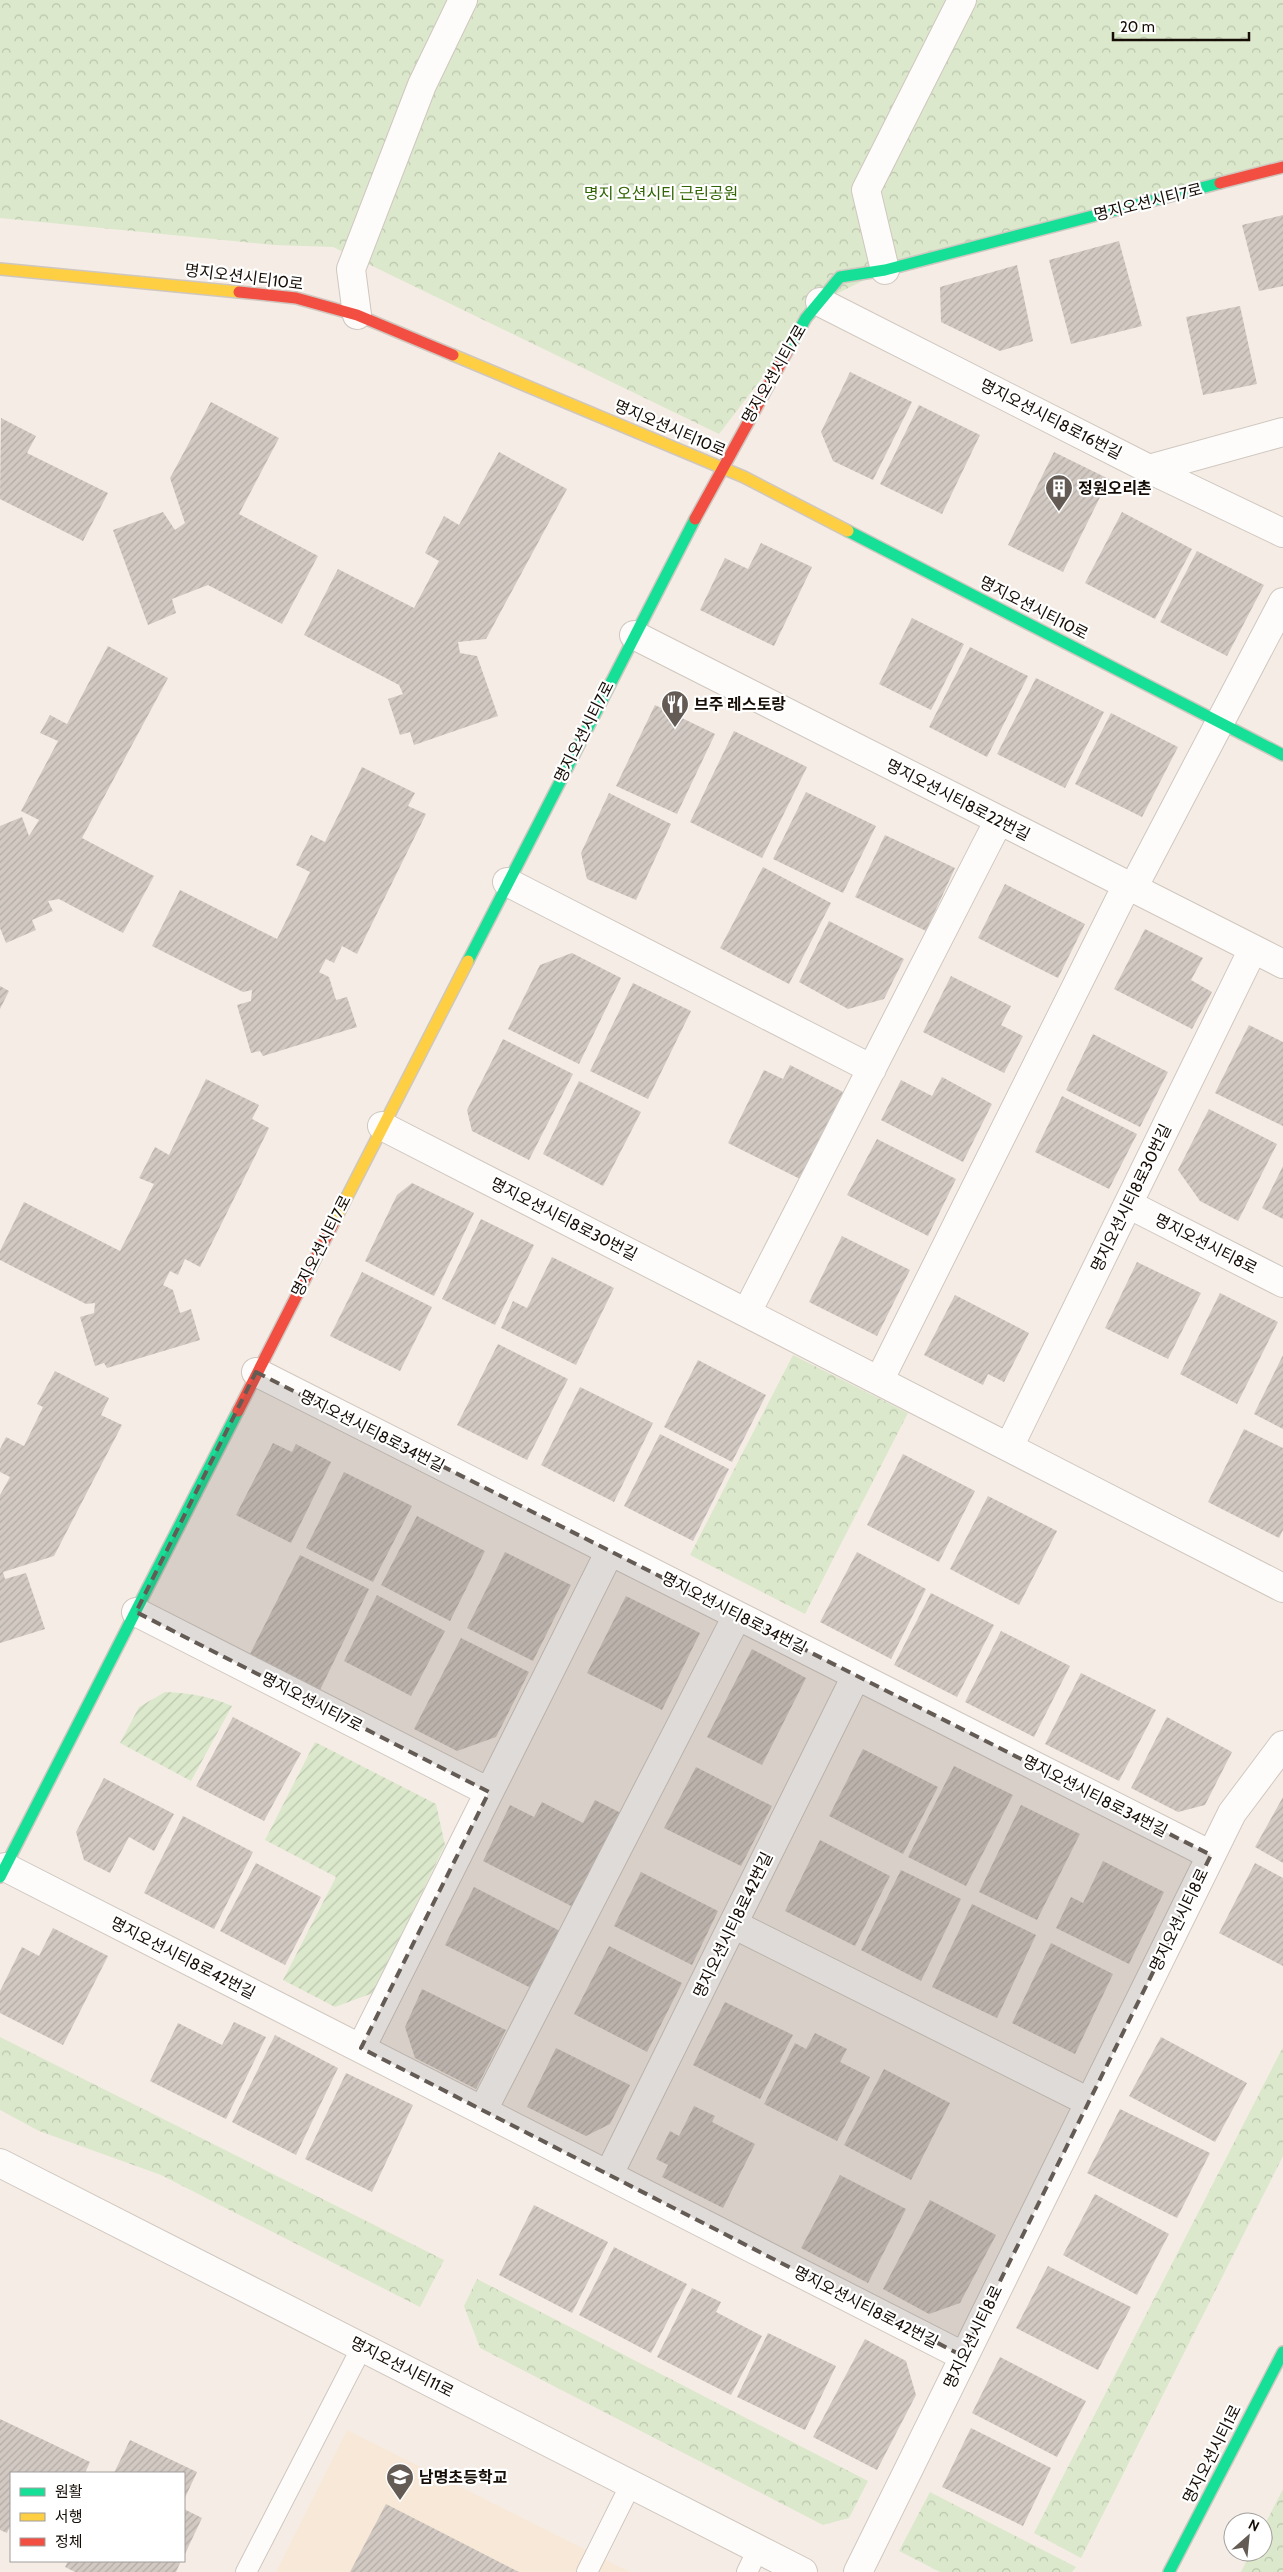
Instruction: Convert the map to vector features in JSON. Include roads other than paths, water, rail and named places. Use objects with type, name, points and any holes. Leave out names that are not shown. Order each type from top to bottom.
[{"type":"street","points":[[357,315],[351,269],[422,85],[463,0]]},
{"type":"street","points":[[885,270],[866,190],[962,0]]},
{"type":"street","name":"명지오션시티7로","points":[[3,1872],[256,1372],[634,635],[721,467],[806,318],[840,277],[885,270],[1283,167]]},
{"type":"street","name":"명지오션시티10로","points":[[0,269],[296,298],[357,315],[721,467],[1283,754]]},
{"type":"street","name":"명지오션시티8로16번길","points":[[820,302],[1150,469],[1283,533]]},
{"type":"street","points":[[1150,469],[1283,432]]},
{"type":"street","points":[[880,1379],[1130,886],[1283,602]]},
{"type":"street","name":"명지오션시티8로22번길","points":[[634,635],[1130,886],[1273,954]]},
{"type":"street","points":[[747,1312],[999,820]]},
{"type":"street","points":[[507,882],[872,1070]]},
{"type":"street","name":"명지오션시티8로30번길","points":[[1009,1447],[1128,1204],[1273,954]]},
{"type":"street","name":"명지오션시티8로30번길","points":[[382,1126],[880,1379],[1283,1588]]},
{"type":"street","name":"명지오션시티8로","points":[[1128,1204],[1283,1284]]},
{"type":"street","name":"명지오션시티8로34번길","points":[[256,1372],[1211,1855]]},
{"type":"street","points":[[360,2048],[610,1551]]},
{"type":"street","name":"명지오션시티7로","points":[[136,1612],[489,1792]]},
{"type":"street","points":[[483,2110],[737,1616]]},
{"type":"street","name":"명지오션시티8로42번길","points":[[609,2174],[856,1676]]},
{"type":"street","name":"명지오션시티8로","points":[[858,2572],[1232,1812],[1283,1746]]},
{"type":"street","name":"명지오션시티8로42번길","points":[[3,1872],[483,2110],[963,2356]]},
{"type":"street","points":[[733,1924],[1089,2102]]},
{"type":"street","name":"명지오션시티11로","points":[[0,2163],[631,2484],[752,2560],[803,2572]]},
{"type":"street","name":"명지오션시티1로","points":[[1169,2572],[1283,2352]]},
{"type":"lane","points":[[246,2572],[362,2347]]},
{"type":"lane","points":[[587,2572],[631,2484]]},
{"type":"place","name":"정원오리촌","points":[[1059,512]]},
{"type":"place","name":"브주 레스토랑","points":[[675,728]]},
{"type":"place","name":"남명초등학교","points":[[400,2501]]},
{"type":"park label","name":"명지 오션시티 근린공원","points":[[661,193]]}]
